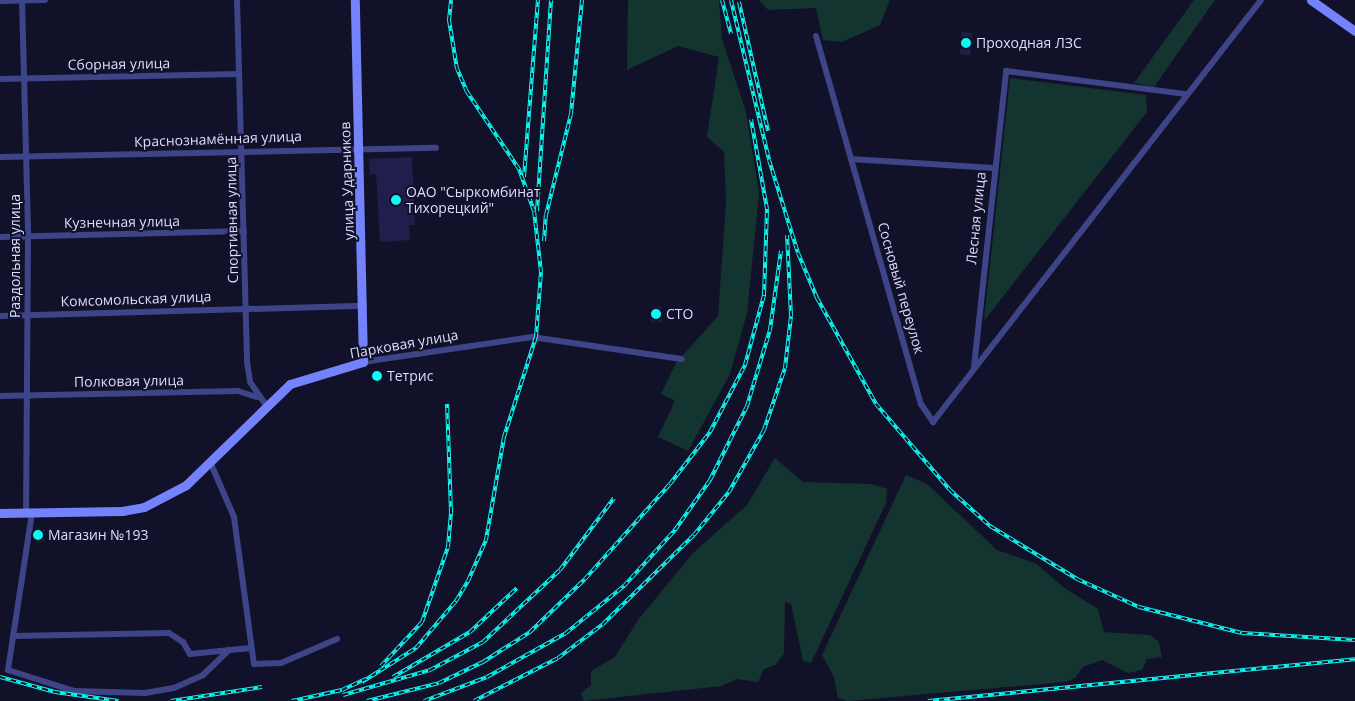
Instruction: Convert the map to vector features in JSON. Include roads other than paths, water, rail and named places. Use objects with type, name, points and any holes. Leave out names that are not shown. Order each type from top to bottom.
[{"type":"main road","name":"улица Ударников","points":[[355,0],[364,306],[363,362]]},
{"type":"main road","points":[[1311,0],[1355,31]]},
{"type":"main road","points":[[1323,0],[1335,17]]},
{"type":"main road","name":"Парковая улица","points":[[0,513],[144,508],[186,485],[210,464],[266,405],[290,384],[363,362]]},
{"type":"street","name":"Раздольная улица","points":[[22,0],[22,79],[28,236],[29,513],[8,670],[74,690],[145,693],[174,688],[203,675],[229,650]]},
{"type":"street","points":[[0,1],[45,0]]},
{"type":"street","name":"Спортивная улица","points":[[237,0],[244,152],[247,362],[257,397]]},
{"type":"street","points":[[974,368],[1185,94],[1261,0]]},
{"type":"street","name":"Сосновый переулок","points":[[816,36],[921,404],[933,422],[974,368]]},
{"type":"street","name":"Лесная улица","points":[[974,368],[994,168],[1006,72],[1185,94]]},
{"type":"street","name":"Сборная улица","points":[[0,79],[239,74]]},
{"type":"street","name":"Краснознамённая улица","points":[[0,157],[244,152],[360,147],[436,148]]},
{"type":"street","points":[[851,159],[994,168]]},
{"type":"street","name":"Кузнечная улица","points":[[0,237],[244,232]]},
{"type":"street","name":"Комсомольская улица","points":[[0,316],[364,306]]},
{"type":"street","name":"Парковая улица","points":[[363,362],[532,337],[681,359]]},
{"type":"street","name":"Полковая улица","points":[[0,396],[238,391],[257,397]]},
{"type":"street","points":[[257,397],[266,405]]},
{"type":"street","points":[[210,464],[234,517],[254,664],[281,662],[337,639]]},
{"type":"street","points":[[13,636],[169,633],[182,642],[190,654],[251,648]]},
{"type":"railway","points":[[362,682],[416,648],[456,601],[468,581],[486,540],[504,437],[536,337],[541,272],[534,211],[519,169],[467,92],[457,69],[449,20],[451,0]]},
{"type":"railway","points":[[524,177],[538,0]]},
{"type":"railway","points":[[537,211],[551,0]]},
{"type":"railway","points":[[544,241],[546,215],[571,114],[582,0]]},
{"type":"railway","points":[[722,0],[731,34]]},
{"type":"railway","points":[[731,0],[769,160],[798,253],[817,298],[876,404],[950,490],[990,526],[1077,579],[1139,607],[1242,633],[1355,640]]},
{"type":"railway","points":[[739,2],[768,131]]},
{"type":"railway","points":[[367,701],[439,683],[483,662],[530,632],[585,579],[670,484],[710,432],[745,365],[764,295],[767,209],[751,119]]},
{"type":"railway","points":[[474,701],[558,658],[603,624],[694,535],[729,492],[764,430],[785,368],[791,316],[787,235]]},
{"type":"railway","points":[[424,701],[487,677],[566,633],[624,586],[675,530],[710,480],[747,406],[770,330],[781,251]]},
{"type":"railway","points":[[381,666],[422,622],[448,547],[451,512],[447,404]]},
{"type":"railway","points":[[343,695],[430,670],[483,642],[560,570],[614,498]]},
{"type":"railway","points":[[393,677],[470,632],[517,588]]},
{"type":"railway","points":[[928,701],[1355,659]]},
{"type":"railway","points":[[0,677],[55,692],[118,701]]},
{"type":"railway","points":[[292,701],[342,690],[366,679]]},
{"type":"railway","points":[[171,701],[262,687]]},
{"type":"place","name":"Проходная ЛЗС","points":[[966,43]]},
{"type":"place","name":"ОАО \"Сыркомбинат Тихорецкий\"","points":[[396,200]]},
{"type":"place","name":"СТО","points":[[656,314]]},
{"type":"place","name":"Тетрис","points":[[377,376]]},
{"type":"place","name":"Магазин №193","points":[[38,535]]}]
